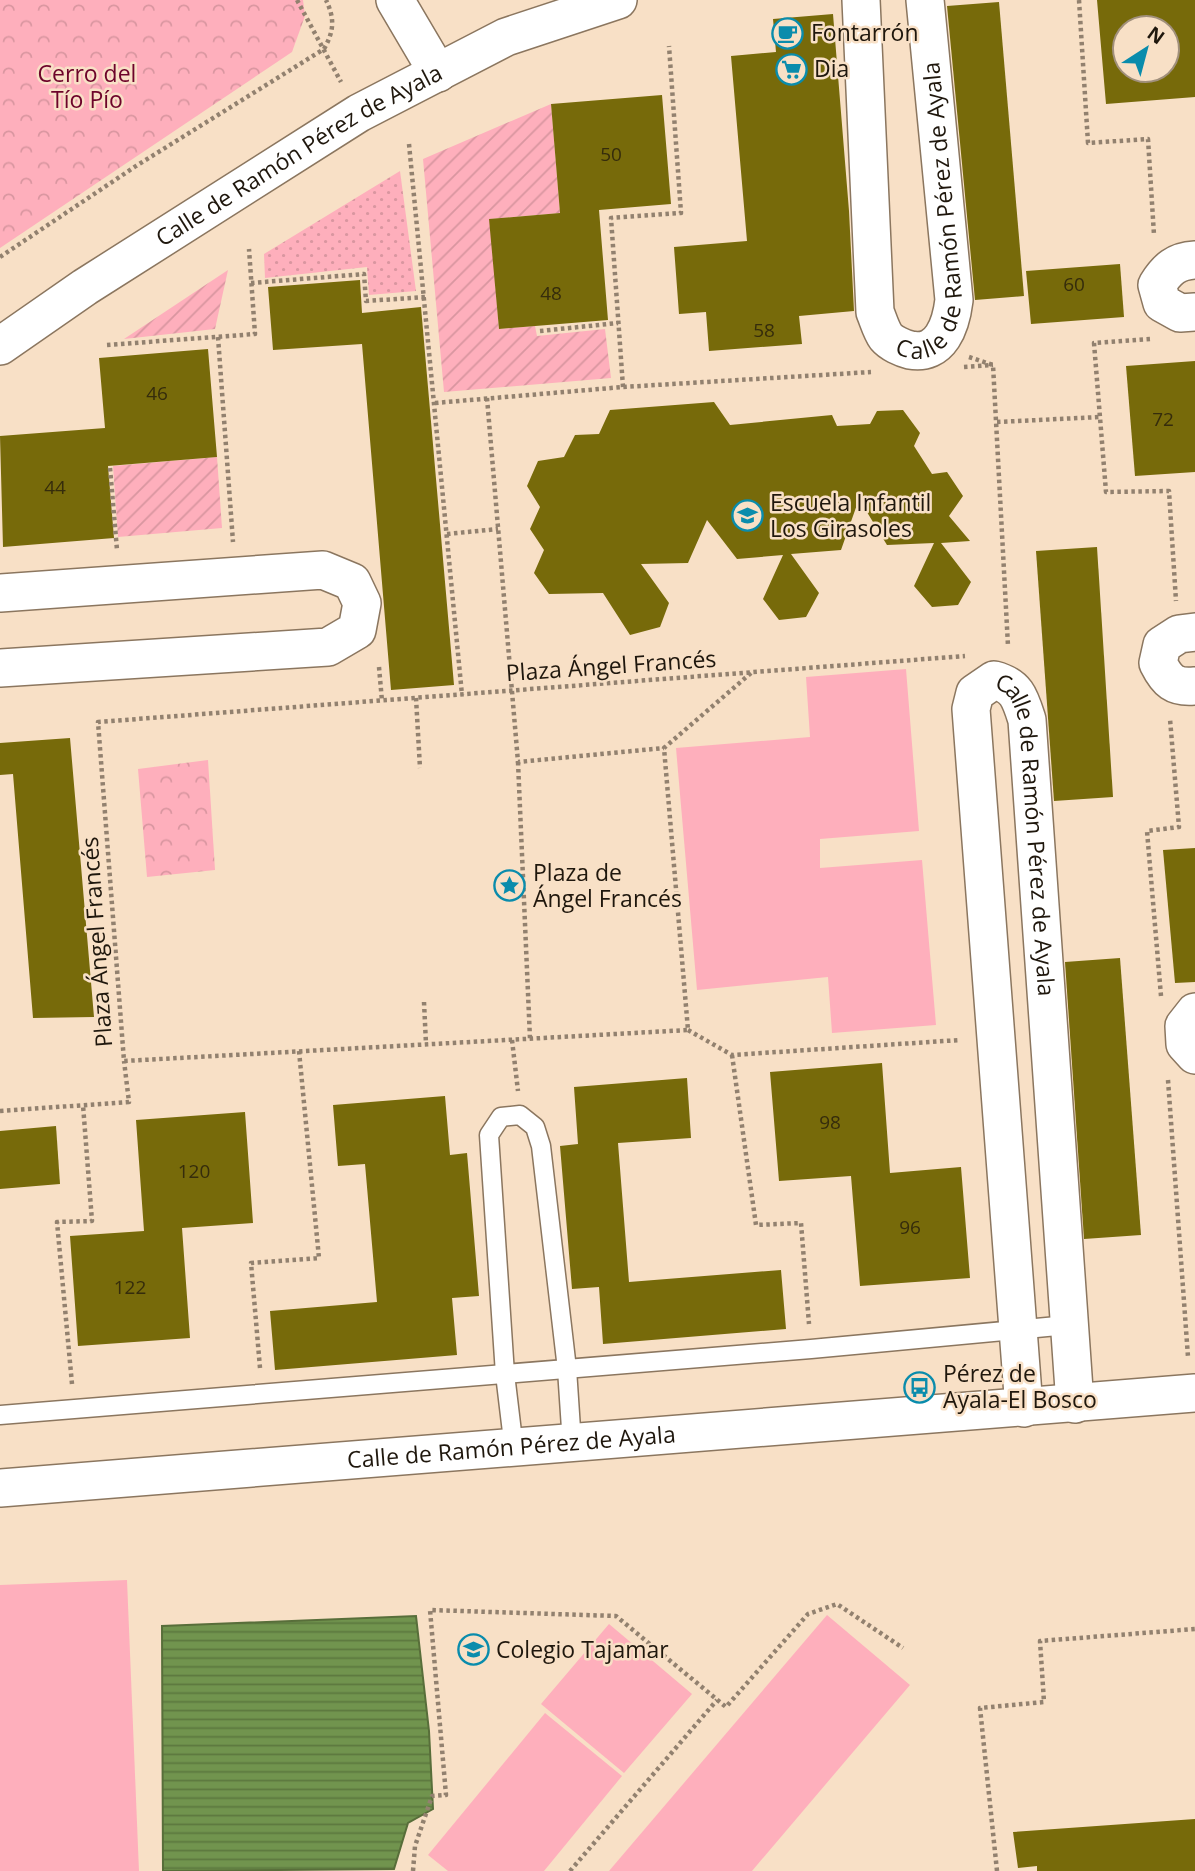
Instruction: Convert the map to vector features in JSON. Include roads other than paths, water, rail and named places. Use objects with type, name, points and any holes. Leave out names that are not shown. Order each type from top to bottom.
[{"type":"street","points":[[396,0],[438,73]]},
{"type":"street","name":"Calle de Ramón Pérez de Ayala","points":[[0,346],[85,287],[359,113],[506,37],[618,0]]},
{"type":"street","name":"Calle de Ramón Pérez de Ayala","points":[[861,0],[875,312],[887,338],[903,349],[944,356],[954,300],[925,0]]},
{"type":"street","points":[[1171,300],[1166,270],[1182,261],[1195,260]]},
{"type":"street","points":[[0,593],[323,570],[352,582],[362,603],[357,630],[328,648],[0,668]]},
{"type":"street","points":[[1181,683],[1158,663],[1162,645],[1187,633]]},
{"type":"street","name":"Calle de Ramón Pérez de Ayala","points":[[1024,1408],[971,709],[975,693],[994,680],[1009,684],[1020,696],[1027,720],[1075,1404]]},
{"type":"street","name":"Calle de Ramón Pérez de Ayala","points":[[0,1488],[514,1450],[1075,1404],[1191,1375]]},
{"type":"lane","points":[[514,1450],[505,1374],[489,1135],[501,1117],[520,1115],[535,1127],[541,1146],[567,1369],[572,1444]]},
{"type":"lane","points":[[0,1415],[811,1349],[1068,1325]]},
{"type":"place","name":"Fontarrón","points":[[788,33]]},
{"type":"place","name":"Dia","points":[[791,69]]},
{"type":"place","name":"Escuela Infantil Los Girasoles","points":[[747,516]]},
{"type":"place","name":"Plaza de Ángel Francés","points":[[510,886]]},
{"type":"place","name":"Pérez de Ayala-El Bosco","points":[[920,1387]]},
{"type":"place","name":"Colegio Tajamar","points":[[473,1650]]},
{"type":"park label","name":"Cerro del Tío Pío","points":[[87,87]]}]
